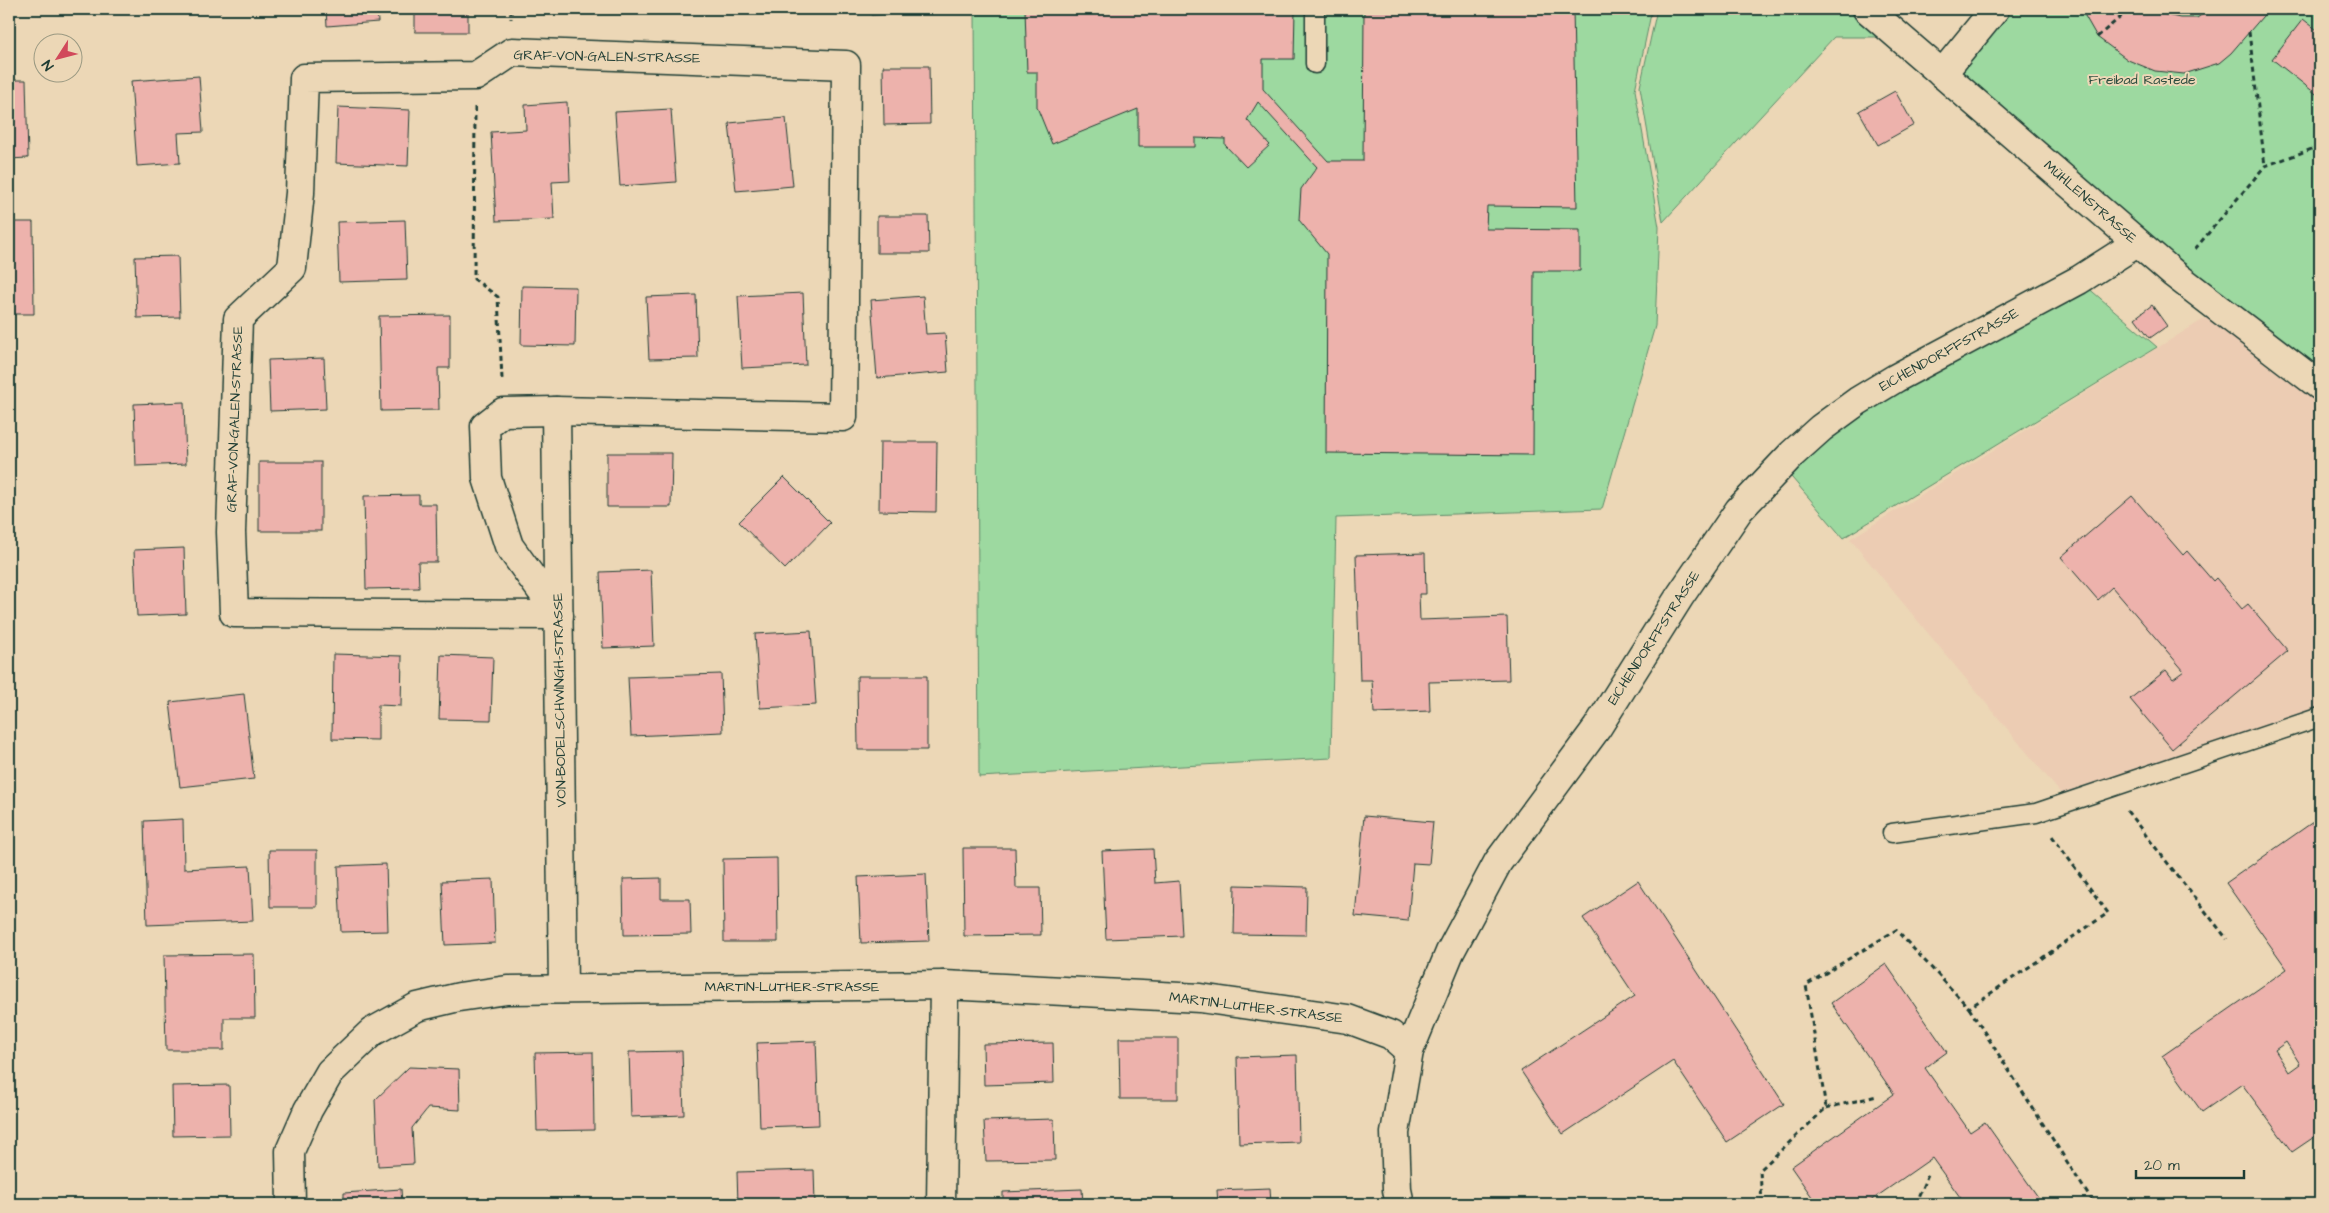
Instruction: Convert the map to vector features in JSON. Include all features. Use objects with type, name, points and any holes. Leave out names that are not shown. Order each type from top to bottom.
[{"type":"street","name":"MÜHLENSTRASSE","points":[[1867,9],[2174,274],[2320,386]]},
{"type":"street","points":[[1942,74],[1995,9]]},
{"type":"street","name":"GRAF-VON-GALEN-STRASSE","points":[[503,412],[556,411],[843,417],[846,65],[512,52],[476,76],[304,78],[300,194],[292,268],[238,319],[230,532],[234,613],[559,615]]},
{"type":"street","name":"EICHENDORFFSTRASSE","points":[[1400,1204],[1397,1190],[1396,1133],[1409,1051],[1450,952],[1498,862],[1597,728],[1680,596],[1739,510],[1792,454],[1858,401],[1896,378],[2079,280],[2137,243]]},
{"type":"street","name":"VON-BODELSCHWINGH-STRASSE","points":[[556,411],[563,988]]},
{"type":"street","points":[[503,412],[485,426],[487,478],[509,546],[559,615]]},
{"type":"street","points":[[941,1204],[944,985]]},
{"type":"street","name":"MARTIN-LUTHER-STRASSE","points":[[291,1204],[290,1151],[308,1110],[330,1072],[372,1032],[417,1007],[459,997],[507,990],[944,985],[1220,1001],[1348,1019],[1391,1035],[1409,1051]]},
{"type":"lane","points":[[1314,64],[1315,9]]},
{"type":"lane","points":[[1892,833],[2036,813],[2320,717]]},
{"type":"path","points":[[2097,37],[2130,9]]},
{"type":"path","points":[[2171,9],[2178,11],[2200,9]]},
{"type":"path","points":[[2249,32],[2265,166]]},
{"type":"path","points":[[476,76],[474,278],[498,297],[503,412]]},
{"type":"path","points":[[2174,274],[2265,166],[2320,146]]},
{"type":"path","points":[[2109,787],[2227,939]]},
{"type":"path","points":[[1970,1008],[2108,913],[2036,813]]},
{"type":"path","points":[[1826,1108],[1806,985],[1896,930],[1970,1008],[2094,1204]]},
{"type":"path","points":[[1762,1204],[1760,1170],[1826,1108],[1877,1096]]},
{"type":"path","points":[[1915,1204],[1929,1172]]},
{"type":"shaded area","points":[[2220,309],[2320,386],[2320,717],[2068,802],[1850,539]]},
{"type":"green space","points":[[975,9],[1652,9],[1635,90],[1659,227],[1655,326],[1602,509],[1336,518],[1331,758],[979,777]]},
{"type":"green space","points":[[1657,9],[1856,9],[1888,37],[1834,37],[1663,222],[1640,87]]},
{"type":"green space","name":"Freibad Rastede","points":[[2006,9],[2320,9],[2320,382],[1951,74]]},
{"type":"green space","points":[[2079,280],[2157,347],[1843,538],[1781,465]]},
{"type":"building","points":[[151,9],[220,9],[220,12],[151,12]]},
{"type":"building","points":[[326,9],[377,9],[378,22],[327,26]]},
{"type":"building","points":[[415,9],[468,9],[468,32],[415,32]]},
{"type":"building","points":[[871,9],[933,9],[933,12],[871,15]]},
{"type":"building","points":[[1025,9],[1295,9],[1294,59],[1263,59],[1263,89],[1328,161],[1363,161],[1364,11],[1573,9],[1577,207],[1487,206],[1486,229],[1580,230],[1580,271],[1534,271],[1533,455],[1326,453],[1327,254],[1299,220],[1301,189],[1317,167],[1258,102],[1247,120],[1270,145],[1246,167],[1225,145],[1225,139],[1195,138],[1195,147],[1138,147],[1138,109],[1052,144],[1037,107],[1037,72],[1027,72]]},
{"type":"building","points":[[2081,9],[2150,9],[2157,13],[2180,18],[2197,18],[2210,9],[2269,9],[2231,53],[2219,63],[2184,74],[2155,71],[2128,60],[2097,37]]},
{"type":"building","points":[[2303,19],[2317,30],[2320,26],[2320,97],[2272,59]]},
{"type":"building","points":[[883,66],[929,66],[930,124],[884,125]]},
{"type":"building","points":[[199,76],[203,132],[178,133],[180,163],[137,166],[131,81]]},
{"type":"building","points":[[9,80],[26,80],[28,158],[9,159]]},
{"type":"building","points":[[1895,91],[1914,125],[1878,145],[1859,111]]},
{"type":"building","points":[[567,102],[570,181],[552,182],[554,219],[496,221],[491,132],[526,130],[525,105]]},
{"type":"building","points":[[338,107],[410,110],[408,166],[336,163]]},
{"type":"building","points":[[671,109],[676,182],[620,186],[615,112]]},
{"type":"building","points":[[786,118],[793,186],[736,191],[729,123]]},
{"type":"building","points":[[877,216],[928,216],[929,253],[877,253]]},
{"type":"building","points":[[405,220],[407,280],[339,282],[337,222]]},
{"type":"building","points":[[9,222],[33,222],[34,314],[9,314]]},
{"type":"building","points":[[178,256],[180,317],[137,318],[135,257]]},
{"type":"building","points":[[522,286],[576,287],[575,346],[521,345]]},
{"type":"building","points":[[803,293],[806,365],[742,368],[738,296]]},
{"type":"building","points":[[696,295],[698,358],[649,359],[646,297]]},
{"type":"building","points":[[923,296],[926,334],[945,333],[948,372],[877,378],[871,300]]},
{"type":"building","points":[[2152,305],[2167,326],[2150,338],[2135,318]]},
{"type":"building","points":[[450,315],[450,368],[438,368],[439,410],[381,411],[379,316]]},
{"type":"building","points":[[324,358],[326,409],[270,411],[268,360]]},
{"type":"building","points":[[184,402],[186,464],[136,466],[134,404]]},
{"type":"building","points":[[880,442],[937,442],[936,512],[879,511]]},
{"type":"building","points":[[607,453],[672,453],[671,507],[607,507]]},
{"type":"building","points":[[259,462],[321,462],[321,531],[259,531]]},
{"type":"building","points":[[784,477],[830,523],[785,569],[739,522]]},
{"type":"building","points":[[419,495],[419,504],[436,504],[437,562],[418,562],[419,588],[366,589],[364,496]]},
{"type":"building","points":[[2132,496],[2183,555],[2187,551],[2213,581],[2216,578],[2242,609],[2248,604],[2288,651],[2172,749],[2130,699],[2166,670],[2173,679],[2184,671],[2112,587],[2098,600],[2061,557]]},
{"type":"building","points":[[184,548],[186,614],[137,616],[134,550]]},
{"type":"building","points":[[1425,553],[1426,594],[1419,594],[1420,620],[1507,617],[1509,680],[1429,682],[1430,711],[1374,713],[1372,680],[1360,680],[1356,555]]},
{"type":"building","points":[[651,570],[654,646],[603,648],[600,572]]},
{"type":"building","points":[[811,631],[816,705],[760,708],[755,634]]},
{"type":"building","points":[[333,654],[402,656],[401,706],[378,705],[378,740],[332,739]]},
{"type":"building","points":[[441,655],[493,657],[491,720],[439,719]]},
{"type":"building","points":[[721,674],[723,732],[631,736],[628,677]]},
{"type":"building","points":[[857,676],[927,676],[927,750],[858,750]]},
{"type":"building","points":[[244,694],[254,779],[180,787],[170,702]]},
{"type":"building","points":[[1364,816],[1433,822],[1429,864],[1413,863],[1408,921],[1355,916]]},
{"type":"building","points":[[2320,817],[2320,1133],[2292,1152],[2242,1084],[2202,1112],[2162,1056],[2287,969],[2226,883]],"holes":[[[2286,1042],[2300,1064],[2289,1072],[2275,1050]]]},
{"type":"building","points":[[183,819],[184,869],[250,866],[253,921],[147,925],[144,821]]},
{"type":"building","points":[[963,848],[1015,848],[1016,888],[1040,888],[1041,935],[964,936]]},
{"type":"building","points":[[1153,849],[1155,883],[1179,881],[1182,936],[1106,939],[1102,851]]},
{"type":"building","points":[[269,850],[317,850],[317,907],[270,907]]},
{"type":"building","points":[[777,858],[778,942],[724,942],[723,859]]},
{"type":"building","points":[[386,864],[388,931],[341,932],[338,866]]},
{"type":"building","points":[[926,874],[929,941],[861,943],[858,877]]},
{"type":"building","points":[[661,878],[661,899],[690,899],[691,934],[624,935],[623,879]]},
{"type":"building","points":[[493,879],[495,943],[445,945],[442,881]]},
{"type":"building","points":[[1638,881],[1784,1104],[1727,1142],[1673,1061],[1563,1134],[1521,1071],[1635,996],[1583,918]]},
{"type":"building","points":[[1235,885],[1307,887],[1306,935],[1234,934]]},
{"type":"building","points":[[254,954],[255,1018],[224,1018],[224,1050],[166,1050],[164,955]]},
{"type":"building","points":[[1886,964],[1947,1052],[1925,1068],[1970,1132],[1985,1122],[2043,1204],[1965,1204],[1932,1158],[1866,1204],[1817,1204],[1791,1167],[1894,1094],[1831,1003]]},
{"type":"building","points":[[1119,1038],[1178,1038],[1178,1099],[1120,1099]]},
{"type":"building","points":[[816,1041],[819,1125],[760,1127],[757,1043]]},
{"type":"building","points":[[1053,1043],[1054,1083],[984,1085],[983,1044]]},
{"type":"building","points":[[682,1051],[684,1115],[631,1117],[629,1052]]},
{"type":"building","points":[[593,1052],[594,1130],[537,1131],[535,1053]]},
{"type":"building","points":[[1297,1055],[1299,1142],[1239,1144],[1237,1057]]},
{"type":"building","points":[[409,1067],[459,1069],[460,1110],[428,1108],[412,1128],[414,1164],[378,1166],[375,1100]]},
{"type":"building","points":[[229,1085],[230,1135],[173,1136],[172,1086]]},
{"type":"building","points":[[1054,1119],[1055,1160],[986,1161],[984,1121]]},
{"type":"building","points":[[814,1170],[815,1204],[738,1204],[737,1172]]},
{"type":"building","points":[[1270,1188],[1271,1204],[1218,1204],[1217,1190]]},
{"type":"building","points":[[401,1189],[402,1204],[344,1204],[344,1193]]},
{"type":"building","points":[[1082,1189],[1083,1204],[1003,1204],[1003,1192]]}]
